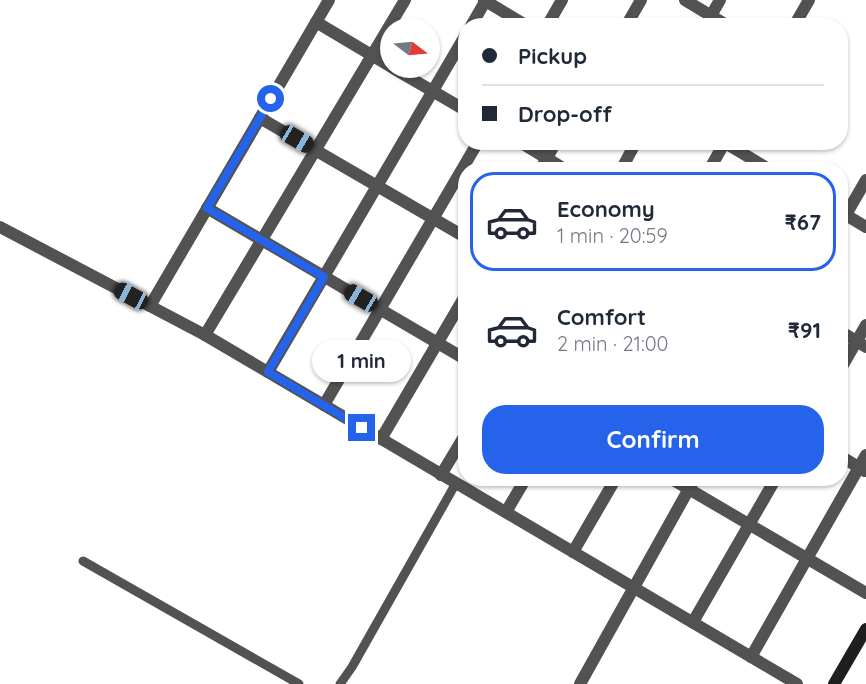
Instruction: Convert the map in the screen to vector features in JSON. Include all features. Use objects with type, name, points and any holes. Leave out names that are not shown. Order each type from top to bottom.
[{"type":"street","points":[[150,306],[329,0]]},
{"type":"street","points":[[205,335],[405,0]]},
{"type":"street","points":[[475,18],[485,0],[514,18]]},
{"type":"street","points":[[552,18],[562,0]]},
{"type":"street","points":[[631,18],[641,0]]},
{"type":"street","points":[[685,0],[705,18]]},
{"type":"street","points":[[710,18],[720,0]]},
{"type":"street","points":[[799,18],[809,0]]},
{"type":"street","points":[[316,22],[380,60]]},
{"type":"street","points":[[268,372],[458,48]]},
{"type":"street","points":[[410,78],[458,106]]},
{"type":"street","points":[[260,118],[458,233]]},
{"type":"street","points":[[529,150],[542,162]]},
{"type":"street","points":[[737,150],[757,162]]},
{"type":"street","points":[[324,405],[458,176]]},
{"type":"street","points":[[848,208],[866,180]]},
{"type":"street","points":[[207,208],[458,355]]},
{"type":"street","points":[[848,219],[866,226]]},
{"type":"street","points":[[0,227],[205,335],[456,483]]},
{"type":"street","points":[[381,439],[458,308]]},
{"type":"street","points":[[848,360],[861,344],[866,325]]},
{"type":"street","points":[[848,336],[861,344]]},
{"type":"street","points":[[441,475],[458,447]]},
{"type":"street","points":[[751,657],[807,558],[863,469],[866,455]]},
{"type":"street","points":[[848,461],[863,469]]},
{"type":"street","points":[[461,486],[797,684]]},
{"type":"street","points":[[506,512],[521,486]]},
{"type":"street","points":[[573,552],[611,486]]},
{"type":"street","points":[[580,684],[691,486]]},
{"type":"street","points":[[695,486],[749,525],[866,593]]},
{"type":"street","points":[[693,622],[771,486]]},
{"type":"street","points":[[834,684],[866,629]]},
{"type":"lane","points":[[340,684],[352,667],[456,483]]},
{"type":"lane","points":[[83,561],[299,684]]},
{"type":"route","points":[[271,99],[207,208],[324,277],[268,372],[362,428]]}]
